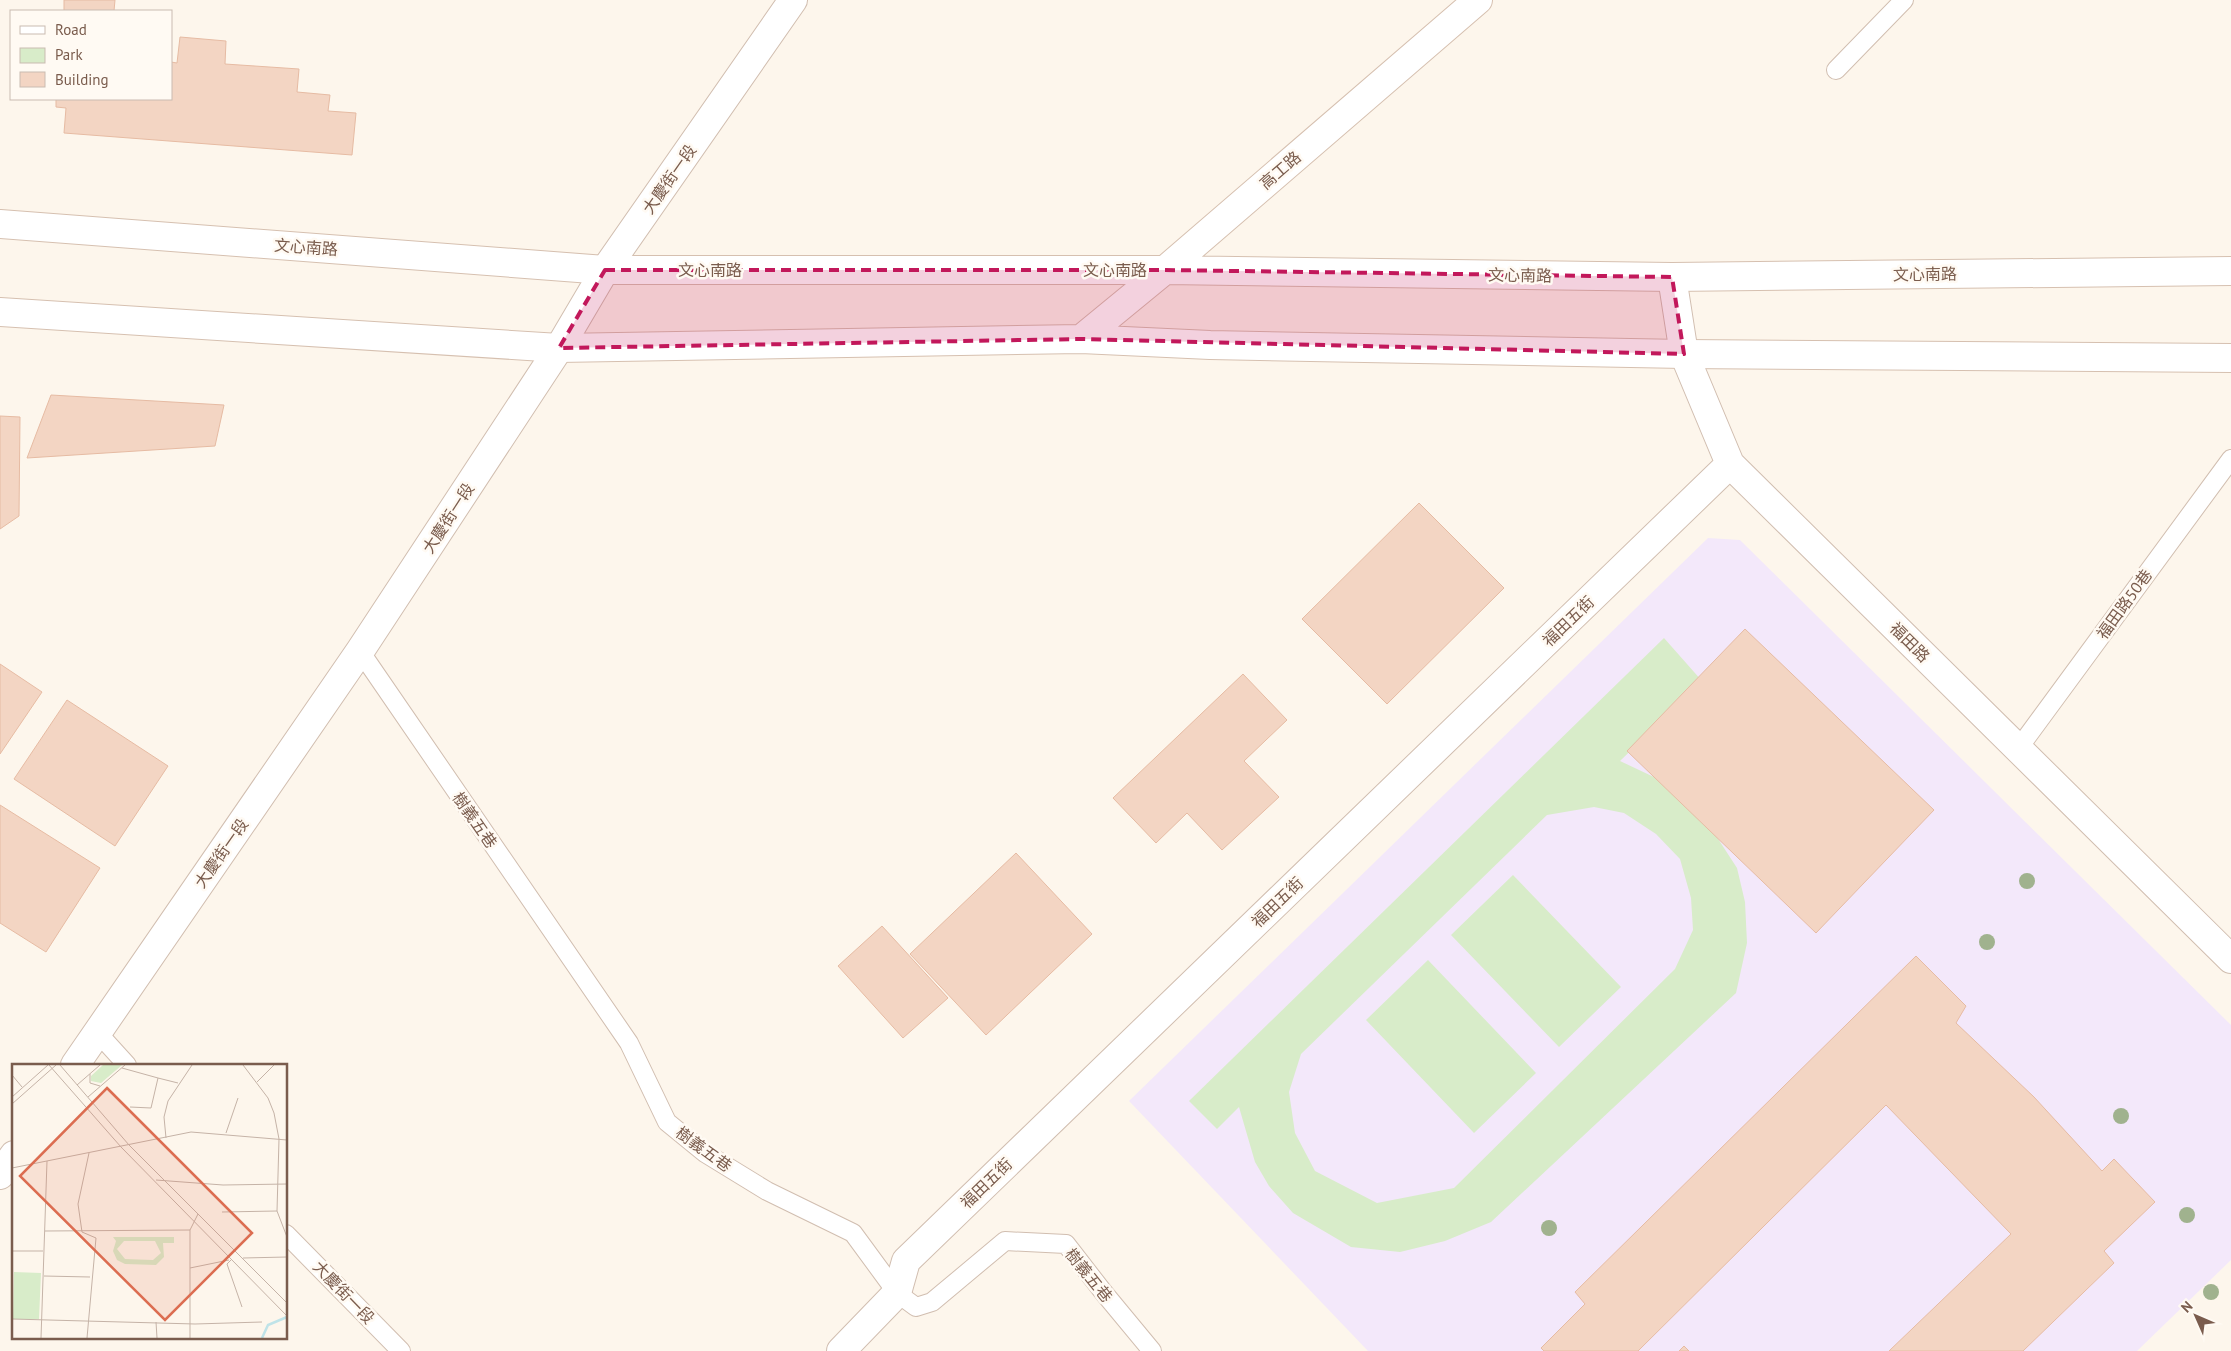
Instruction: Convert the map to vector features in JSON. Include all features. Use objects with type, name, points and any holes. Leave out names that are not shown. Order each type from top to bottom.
[{"type":"main road","name":"大慶街一段","points":[[76,1064],[360,651],[559,348],[605,270],[793,0]]},
{"type":"main road","name":"高工路","points":[[1081,339],[1165,270],[1478,0]]},
{"type":"main road","name":"文心南路","points":[[0,224],[605,270],[1165,270],[1672,277],[2231,271]]},
{"type":"main road","name":"福田路","points":[[1672,277],[1684,354],[1730,464],[2231,960]]},
{"type":"main road","points":[[0,312],[559,348],[1081,339],[1220,345],[1684,354],[2231,358]]},
{"type":"main road","name":"福田五街","points":[[841,1351],[897,1293],[906,1261],[1730,464]]},
{"type":"main road","points":[[0,1175],[12,1158]]},
{"type":"lane","points":[[1836,70],[1904,0]]},
{"type":"lane","name":"福田路50巷","points":[[2018,749],[2231,459]]},
{"type":"lane","name":"樹義五巷","points":[[360,651],[629,1043],[667,1122],[705,1153],[759,1186],[852,1233],[897,1293],[916,1307],[932,1302],[966,1271],[1005,1241],[1066,1244],[1152,1351]]},
{"type":"lane","points":[[97,1032],[126,1064]]},
{"type":"lane","name":"大慶街一段","points":[[288,1236],[401,1351]]},
{"type":"highlighted area","points":[[605,270],[1165,270],[1672,277],[1684,354],[1081,339],[559,348]]},
{"type":"shaded area","points":[[1708,538],[1740,540],[2231,1025],[2231,1260],[2137,1351],[1368,1351],[1129,1101]]},
{"type":"green space","points":[[1664,638],[1702,681],[1620,761],[1656,778],[1711,828],[1737,868],[1745,902],[1747,943],[1736,993],[1491,1222],[1445,1241],[1400,1252],[1351,1247],[1293,1213],[1269,1186],[1255,1162],[1239,1107],[1217,1129],[1189,1101]],"holes":[[[1594,807],[1624,813],[1656,834],[1680,859],[1691,898],[1693,930],[1675,969],[1454,1188],[1377,1203],[1315,1171],[1295,1133],[1289,1092],[1301,1054],[1547,815]]]},
{"type":"green space","points":[[1513,875],[1621,987],[1559,1047],[1451,935]]},
{"type":"green space","points":[[1428,960],[1536,1073],[1474,1133],[1366,1020]]},
{"type":"building","points":[[64,0],[115,0],[114,10],[64,10]]},
{"type":"building","points":[[180,37],[226,41],[225,64],[299,69],[297,92],[330,95],[328,111],[356,113],[352,155],[64,133],[66,108],[56,107],[56,100],[172,100],[172,62],[177,63]]},
{"type":"building","points":[[51,395],[224,405],[215,446],[27,458]]},
{"type":"building","points":[[0,416],[20,417],[19,516],[0,529]]},
{"type":"building","points":[[1419,503],[1504,588],[1387,704],[1302,619]]},
{"type":"building","points":[[1745,629],[1934,810],[1816,933],[1627,751]]},
{"type":"building","points":[[0,664],[42,692],[0,754]]},
{"type":"building","points":[[1243,674],[1287,720],[1244,761],[1279,797],[1222,850],[1187,813],[1156,843],[1113,798]]},
{"type":"building","points":[[67,700],[168,766],[115,846],[14,779]]},
{"type":"building","points":[[0,805],[100,868],[46,952],[0,923]]},
{"type":"building","points":[[1016,853],[1092,934],[986,1035],[910,954]]},
{"type":"building","points":[[882,926],[948,998],[903,1038],[838,966]]},
{"type":"building","points":[[1916,956],[1966,1006],[1956,1023],[2034,1097],[2102,1171],[2114,1159],[2155,1202],[2104,1251],[2114,1263],[2023,1351],[1889,1351],[2011,1234],[1886,1105],[1638,1351],[1544,1351],[1541,1348],[1585,1304],[1575,1292]]},
{"type":"building","points":[[1684,1346],[1689,1351],[1679,1351]]}]
